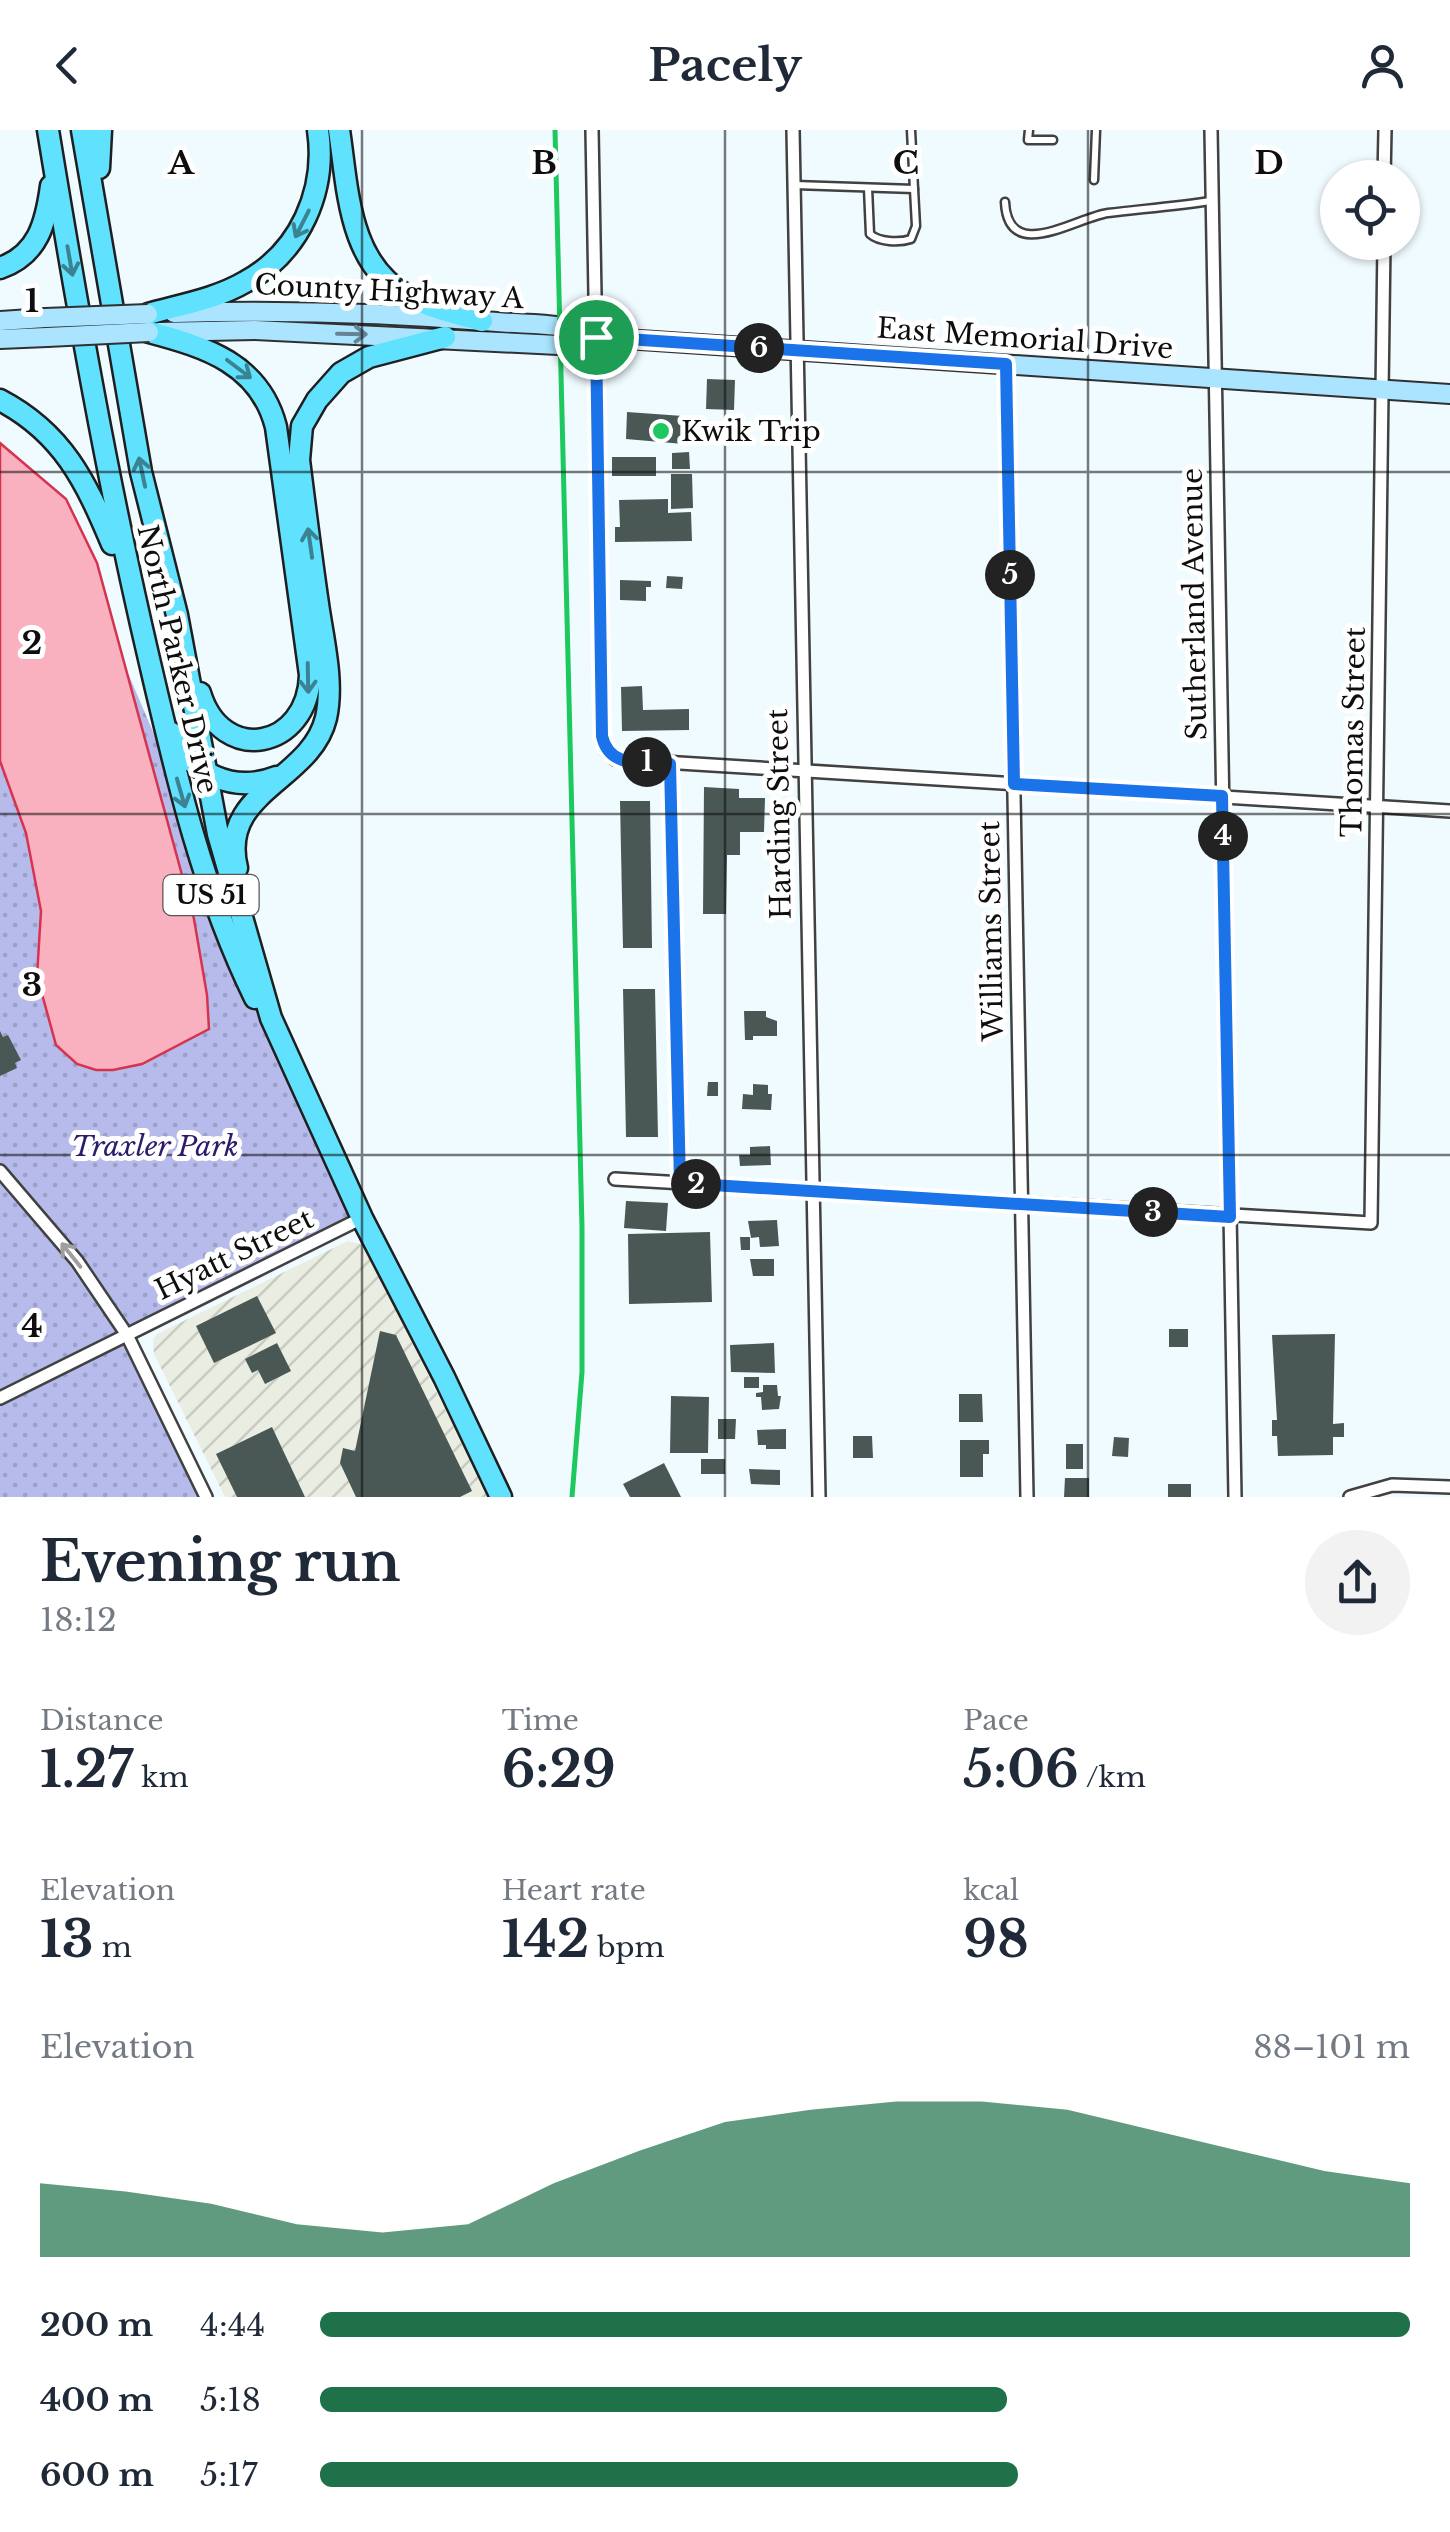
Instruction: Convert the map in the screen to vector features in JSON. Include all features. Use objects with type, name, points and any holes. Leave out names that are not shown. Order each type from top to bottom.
[{"type":"main road","name":"North Parker Drive","points":[[48,130],[110,492],[172,764],[210,894],[239,965],[343,1174]]},
{"type":"main road","name":"North Parker Drive","points":[[82,130],[142,472],[177,615],[218,834],[272,1018],[362,1218],[501,1497]]},
{"type":"main road","points":[[100,130],[104,250]]},
{"type":"main road","points":[[149,323],[244,283],[277,260],[303,226],[318,188],[318,130]]},
{"type":"main road","points":[[339,130],[351,214],[375,269],[410,298],[482,321]]},
{"type":"main road","points":[[0,268],[26,254],[40,234],[54,164]]},
{"type":"main road","name":"County Highway A","points":[[0,321],[46,328],[306,313],[580,329],[596,337]]},
{"type":"main road","points":[[149,323],[242,370],[260,390],[273,414],[310,674],[306,704],[293,724],[274,736],[248,740],[214,722],[204,706],[177,615]]},
{"type":"main road","name":"County Highway A","points":[[149,323],[578,346],[596,337]]},
{"type":"main road","name":"County Highway A","points":[[0,340],[46,328]]},
{"type":"main road","name":"East Memorial Drive","points":[[596,337],[1450,394]]},
{"type":"main road","points":[[244,920],[234,856],[241,817],[318,738],[326,719],[327,665],[300,460],[302,426],[317,400],[341,373],[368,357],[446,338]]},
{"type":"main road","points":[[0,400],[30,418],[69,458],[88,486],[134,596]]},
{"type":"main road","points":[[160,708],[181,752],[206,772],[220,779],[251,783],[285,773]]},
{"type":"street","points":[[592,130],[602,736],[606,750],[618,760],[1450,811]]},
{"type":"street","name":"Harding Street","points":[[793,130],[819,1497]]},
{"type":"street","name":"Sutherland Avenue","points":[[1211,130],[1235,1497]]},
{"type":"street","points":[[1384,160],[1385,130]]},
{"type":"street","name":"Thomas Street","points":[[1230,1217],[1371,1223],[1384,260]]},
{"type":"street","name":"Williams Street","points":[[1006,364],[1027,1497]]},
{"type":"street","points":[[0,1171],[77,1260],[127,1335],[206,1497]]},
{"type":"street","points":[[616,1180],[1230,1217]]},
{"type":"street","name":"Hyatt Street","points":[[0,1398],[362,1218]]},
{"type":"street","points":[[1350,1497],[1392,1485],[1450,1487]]},
{"type":"lane","points":[[868,188],[870,234],[876,239],[911,240],[916,226],[911,130]]},
{"type":"lane","points":[[1028,130],[1028,140],[1053,140]]},
{"type":"lane","points":[[1094,180],[1096,130]]},
{"type":"lane","points":[[794,186],[914,188]]},
{"type":"lane","points":[[1005,202],[1008,221],[1026,233],[1038,235],[1105,213],[1212,200]]},
{"type":"lane","points":[[670,764],[680,1183]]},
{"type":"shaded area","points":[[0,443],[66,499],[97,563],[194,919],[209,1029],[142,1064],[113,1070],[77,1064],[56,1045],[37,976],[41,911],[26,833],[0,761]]},
{"type":"shaded area","points":[[348,1241],[360,1244],[366,1251],[489,1497],[225,1497],[154,1354],[153,1339]]},
{"type":"green space","name":"Traxler Park","points":[[0,443],[66,499],[97,563],[127,671],[362,1218],[128,1335],[206,1497],[0,1497]]},
{"type":"building","name":"Kwik Trip","points":[[707,379],[735,380],[734,410],[706,409]]},
{"type":"building","name":"Kwik Trip","points":[[627,412],[683,416],[682,422],[696,423],[695,445],[626,439]]},
{"type":"building","points":[[689,452],[690,469],[672,469],[672,453]]},
{"type":"building","points":[[612,457],[656,457],[656,476],[612,476]]},
{"type":"building","points":[[671,474],[692,474],[693,508],[671,509]]},
{"type":"building","points":[[668,499],[668,513],[691,512],[692,541],[615,542],[615,527],[620,527],[619,500]]},
{"type":"building","points":[[667,576],[683,577],[682,589],[666,588]]},
{"type":"building","points":[[620,580],[651,581],[651,587],[646,587],[646,601],[620,600]]},
{"type":"building","points":[[642,686],[643,710],[689,709],[689,730],[622,731],[621,687]]},
{"type":"building","points":[[704,787],[739,789],[739,798],[765,798],[764,832],[740,832],[740,855],[727,855],[726,914],[703,914]]},
{"type":"building","points":[[620,801],[650,801],[652,948],[623,948]]},
{"type":"building","points":[[623,989],[655,989],[658,1137],[626,1137]]},
{"type":"building","points":[[744,1011],[766,1011],[766,1017],[777,1021],[777,1036],[745,1040]]},
{"type":"building","points":[[0,1031],[3,1037],[8,1035],[21,1060],[15,1063],[17,1068],[0,1076]]},
{"type":"building","points":[[708,1082],[718,1082],[718,1096],[707,1096]]},
{"type":"building","points":[[753,1084],[768,1085],[771,1110],[742,1109],[743,1094],[753,1095]]},
{"type":"building","points":[[770,1146],[771,1165],[740,1166],[739,1155],[750,1155],[750,1147]]},
{"type":"building","points":[[626,1201],[668,1203],[666,1231],[624,1228]]},
{"type":"building","points":[[777,1220],[779,1246],[760,1247],[759,1237],[751,1238],[748,1221]]},
{"type":"building","points":[[710,1232],[712,1302],[629,1304],[628,1234]]},
{"type":"building","points":[[740,1237],[750,1237],[750,1250],[741,1250]]},
{"type":"building","points":[[750,1259],[774,1259],[774,1276],[753,1276]]},
{"type":"building","points":[[257,1296],[276,1333],[214,1363],[196,1326]]},
{"type":"building","points":[[1169,1329],[1188,1329],[1188,1347],[1169,1347]]},
{"type":"building","points":[[380,1331],[396,1335],[472,1491],[460,1497],[356,1497],[340,1463],[343,1448],[355,1451]]},
{"type":"building","points":[[1335,1334],[1333,1424],[1344,1423],[1344,1437],[1333,1437],[1333,1455],[1278,1456],[1277,1436],[1272,1436],[1272,1420],[1277,1420],[1272,1335]]},
{"type":"building","points":[[277,1343],[291,1371],[265,1384],[258,1370],[252,1373],[245,1359]]},
{"type":"building","points":[[774,1343],[775,1373],[731,1372],[730,1345]]},
{"type":"building","points":[[744,1377],[759,1377],[759,1388],[744,1388]]},
{"type":"building","points":[[763,1385],[777,1385],[781,1396],[779,1409],[762,1410],[761,1397],[756,1397],[756,1393],[763,1392]]},
{"type":"building","points":[[959,1394],[982,1394],[983,1422],[959,1422]]},
{"type":"building","points":[[671,1396],[709,1397],[708,1453],[670,1453]]},
{"type":"building","points":[[718,1419],[736,1419],[735,1439],[718,1439]]},
{"type":"building","points":[[272,1427],[305,1497],[237,1497],[216,1454]]},
{"type":"building","points":[[786,1429],[786,1449],[758,1445],[757,1430]]},
{"type":"building","points":[[853,1436],[872,1436],[873,1458],[853,1458]]},
{"type":"building","points":[[1114,1437],[1129,1438],[1128,1457],[1112,1456]]},
{"type":"building","points":[[960,1440],[989,1440],[989,1454],[983,1454],[983,1477],[960,1477]]},
{"type":"building","points":[[1066,1444],[1083,1444],[1083,1469],[1066,1469]]},
{"type":"building","points":[[701,1459],[725,1459],[725,1474],[701,1474]]},
{"type":"building","points":[[664,1463],[681,1497],[630,1497],[623,1484]]},
{"type":"building","points":[[749,1469],[780,1470],[780,1485],[751,1484]]},
{"type":"building","points":[[1065,1478],[1089,1478],[1089,1497],[1064,1497]]},
{"type":"building","points":[[1168,1484],[1191,1484],[1191,1497],[1168,1497]]},
{"type":"railway","points":[[555,130],[582,1227],[582,1372],[572,1497]]},
{"type":"place","name":"Kwik Trip","points":[[661,431]]},
{"type":"route","points":[[596,337],[1006,364],[1014,784],[1222,796],[1230,1217],[680,1183],[670,764],[615,759],[606,750],[602,736],[596,337]]}]
